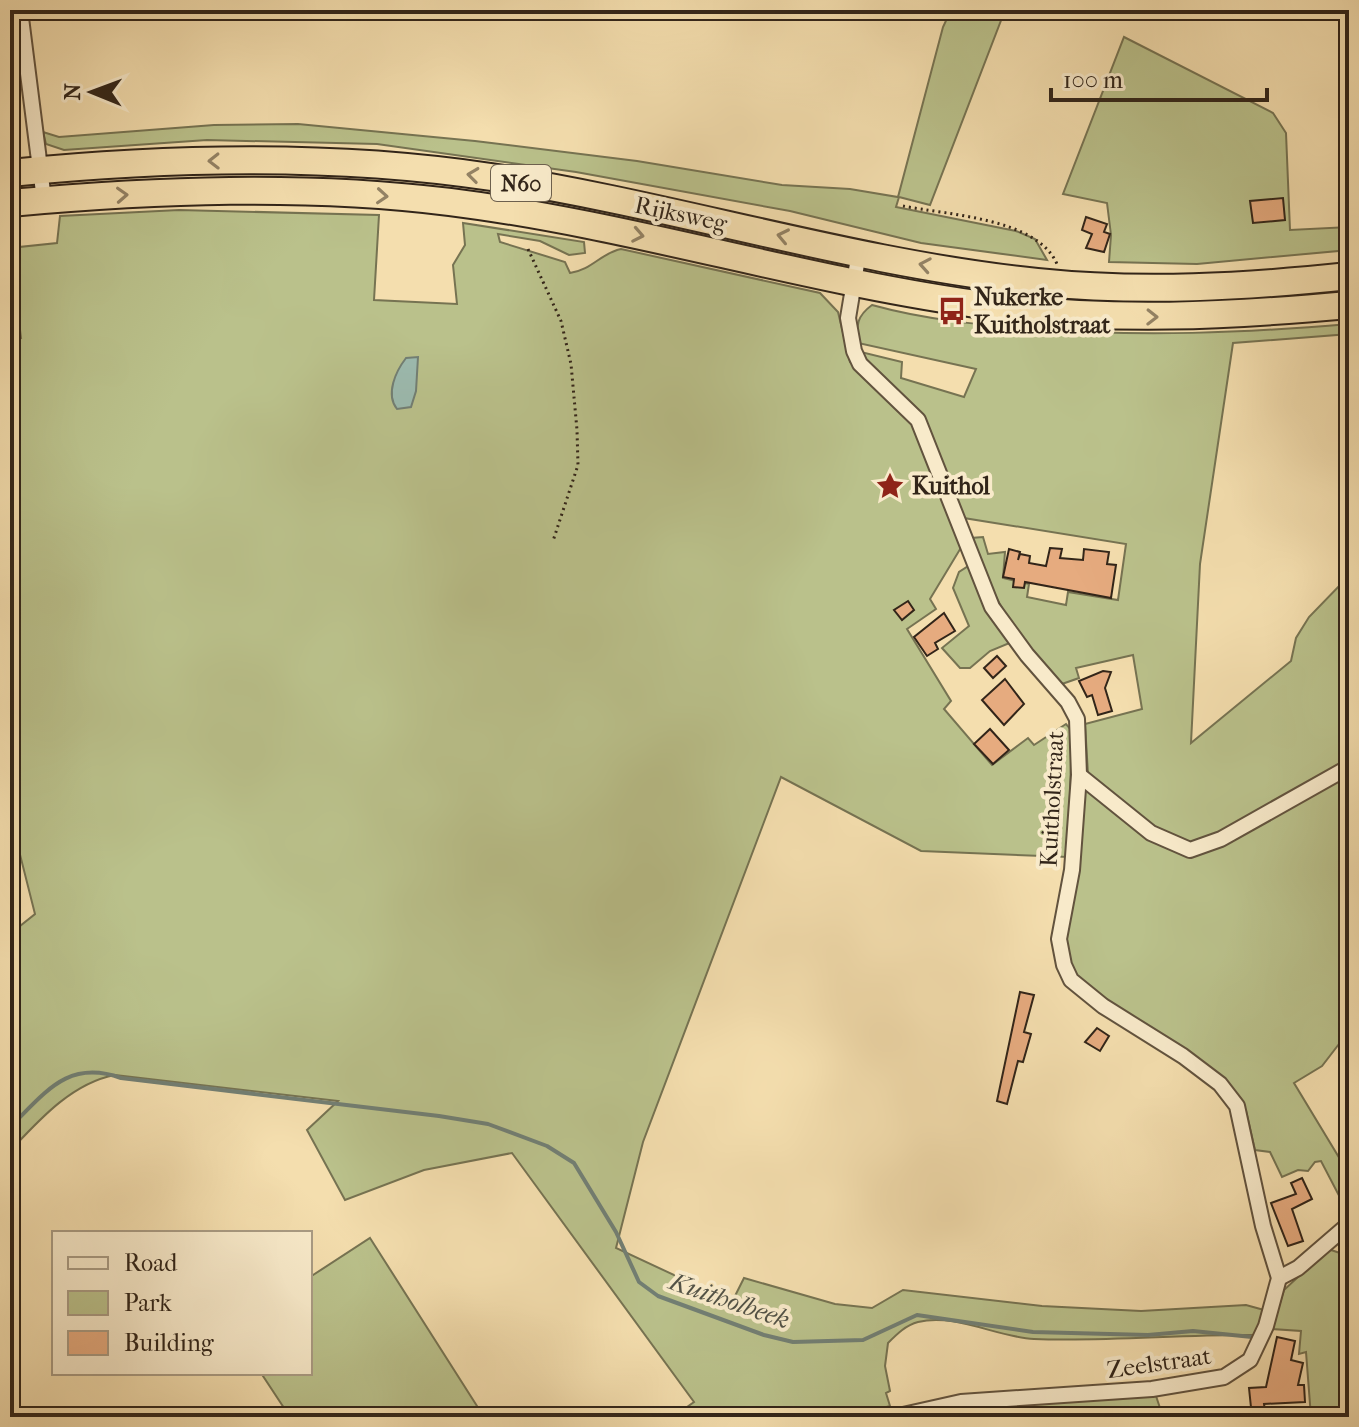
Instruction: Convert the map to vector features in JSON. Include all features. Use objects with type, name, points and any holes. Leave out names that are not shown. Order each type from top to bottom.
[{"type":"highway","name":"Rijksweg","points":[[10,173],[247,160],[420,169],[561,189],[859,252],[992,276],[1133,288],[1239,287],[1349,276]]},
{"type":"highway","name":"Rijksweg","points":[[10,203],[267,190],[450,202],[641,235],[853,282],[990,306],[1122,317],[1228,316],[1349,305]]},
{"type":"street","points":[[20,10],[44,200]]},
{"type":"street","name":"Kuitholstraat","points":[[859,252],[848,318],[854,351],[860,364],[907,406],[926,433],[992,607],[1027,655],[1068,702],[1077,719],[1079,775],[1072,870],[1059,939],[1064,965],[1071,980],[1103,1006],[1183,1056],[1220,1084],[1237,1106],[1263,1226],[1279,1278]]},
{"type":"street","points":[[1079,775],[1151,833],[1190,850],[1221,839],[1349,767]]},
{"type":"street","points":[[1279,1278],[1298,1268],[1349,1224]]},
{"type":"street","name":"Zeelstraat","points":[[894,1417],[961,1402],[1152,1389],[1224,1377],[1243,1367],[1257,1347],[1279,1278]]},
{"type":"path","points":[[903,206],[1016,228],[1050,250]]},
{"type":"path","points":[[528,249],[561,321],[571,364],[577,430],[578,465],[553,541]]},
{"type":"green space","points":[[951,10],[1005,10],[930,205],[899,197],[896,207],[1016,231],[1035,239],[1047,260],[921,243],[790,211],[576,172],[377,144],[207,140],[64,150],[46,144],[43,132],[59,137],[214,125],[298,124],[475,141],[637,161],[782,185],[850,189],[898,197],[943,27]]},
{"type":"green space","points":[[1124,37],[1273,113],[1286,133],[1290,230],[1349,227],[1349,250],[1197,264],[1109,262],[1111,235],[1107,203],[1063,194]]},
{"type":"green space","points":[[179,210],[379,215],[374,300],[457,304],[453,265],[465,245],[463,223],[584,242],[585,253],[569,255],[540,241],[498,234],[500,242],[565,262],[570,273],[621,249],[820,293],[838,312],[850,362],[898,405],[915,427],[962,546],[930,599],[936,609],[907,629],[951,701],[944,709],[992,765],[1028,738],[1034,745],[1066,724],[1072,731],[1068,857],[921,851],[781,777],[643,1142],[616,1248],[732,1302],[744,1278],[835,1304],[872,1308],[903,1290],[1042,1306],[1141,1311],[1246,1305],[1264,1310],[1256,1335],[1034,1339],[932,1320],[906,1328],[888,1343],[885,1366],[890,1406],[851,1417],[673,1417],[694,1402],[512,1153],[424,1170],[345,1200],[307,1130],[338,1101],[115,1075],[85,1086],[57,1104],[10,1151],[10,934],[35,914],[10,815],[10,339],[21,338],[10,248],[57,243],[60,216]]},
{"type":"green space","points":[[872,305],[954,321],[1115,333],[1270,330],[1349,324],[1349,334],[1233,343],[1200,564],[1191,743],[1291,661],[1296,638],[1309,617],[1343,582],[1349,582],[1349,762],[1201,844],[1172,842],[1088,774],[1085,724],[1142,709],[1133,655],[1076,668],[1079,678],[1059,685],[1007,616],[971,538],[983,537],[988,554],[1005,552],[1003,578],[1029,584],[1027,597],[1066,605],[1068,592],[1118,600],[1126,544],[964,518],[924,422],[872,370],[861,352],[902,362],[901,378],[964,397],[976,369],[858,343],[859,321]]},
{"type":"green space","points":[[970,565],[1012,642],[990,651],[970,668],[960,668],[942,648],[969,626],[953,588],[959,572]]},
{"type":"green space","points":[[1349,770],[1349,1031],[1322,1066],[1294,1083],[1349,1174],[1346,1209],[1321,1161],[1315,1162],[1308,1171],[1298,1170],[1282,1177],[1270,1152],[1255,1150],[1246,1111],[1228,1083],[1085,986],[1076,977],[1065,946],[1086,785],[1157,842],[1187,855]]},
{"type":"green space","points":[[370,1238],[483,1417],[290,1417],[262,1375],[312,1375],[312,1276]]},
{"type":"green space","points":[[1328,1249],[1349,1256],[1349,1417],[1311,1417],[1306,1352],[1299,1354],[1301,1331],[1272,1329],[1284,1290]]},
{"type":"green space","points":[[1155,1393],[1163,1417],[905,1417],[943,1408]]},
{"type":"water","points":[[418,357],[416,391],[411,407],[397,409],[392,397],[396,376],[406,358]]},
{"type":"building","points":[[1283,198],[1285,220],[1253,223],[1250,201]]},
{"type":"building","points":[[1086,217],[1107,224],[1104,232],[1110,234],[1104,252],[1086,248],[1092,234],[1082,230]]},
{"type":"building","points":[[1050,548],[1062,549],[1060,558],[1083,560],[1084,549],[1109,552],[1107,564],[1116,565],[1111,598],[1025,582],[1024,588],[1013,587],[1014,579],[1003,577],[1009,549],[1020,552],[1018,560],[1020,554],[1030,556],[1029,563],[1046,566]]},
{"type":"building","points":[[908,601],[914,610],[902,620],[894,610]]},
{"type":"building","points":[[944,613],[955,631],[935,643],[938,649],[927,656],[914,637]]},
{"type":"building","points":[[997,656],[1006,666],[993,678],[984,668]]},
{"type":"building","points":[[1103,671],[1111,672],[1105,688],[1112,711],[1098,715],[1092,695],[1087,697],[1079,681]]},
{"type":"building","points":[[1005,679],[1024,704],[1004,725],[982,700]]},
{"type":"building","points":[[990,729],[1009,750],[993,764],[974,744]]},
{"type":"building","points":[[1020,992],[1034,995],[1024,1032],[1031,1034],[1023,1062],[1018,1061],[1007,1104],[997,1101]]},
{"type":"building","points":[[1097,1028],[1109,1036],[1100,1051],[1085,1042]]},
{"type":"building","points":[[1302,1178],[1312,1199],[1292,1209],[1303,1241],[1288,1246],[1271,1203],[1296,1194],[1291,1183]]},
{"type":"building","points":[[1277,1337],[1295,1341],[1291,1360],[1303,1363],[1298,1385],[1304,1385],[1305,1402],[1264,1404],[1266,1417],[1252,1417],[1249,1388],[1266,1387]]},
{"type":"waterway","name":"Kuitholbeek","points":[[10,1127],[59,1082],[86,1073],[488,1124],[547,1146],[574,1163],[616,1232],[639,1282],[658,1296],[764,1335],[793,1342],[863,1340],[917,1315],[1033,1332],[1148,1335],[1193,1331],[1252,1337]]},
{"type":"place","name":"Nukerke Kuitholstraat","points":[[952,311]]},
{"type":"place","name":"Kuithol","points":[[890,486]]}]
